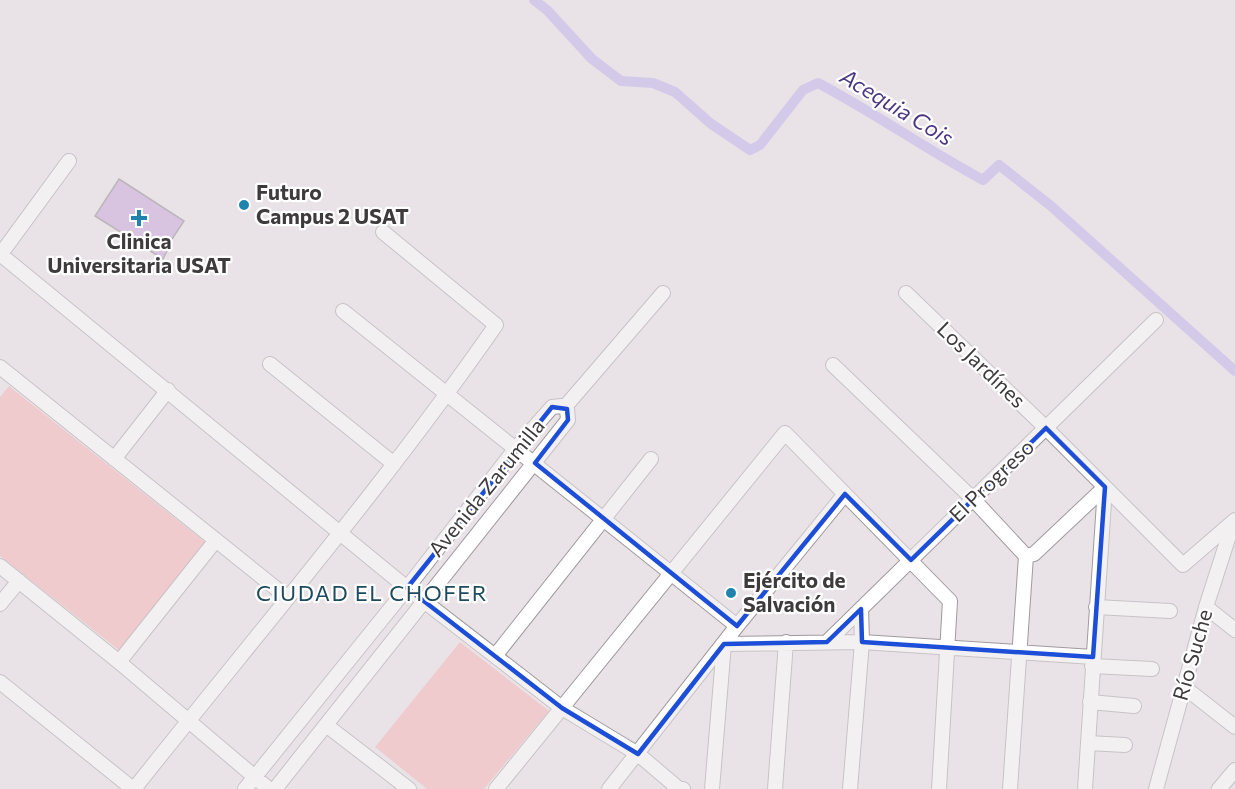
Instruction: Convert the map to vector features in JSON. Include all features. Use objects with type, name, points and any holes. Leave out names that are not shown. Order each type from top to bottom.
[{"type":"street","points":[[69,161],[0,254],[424,602],[562,708],[638,754],[678,788],[683,789]]},
{"type":"street","points":[[0,682],[134,789],[394,464],[448,394],[496,325],[383,232]]},
{"type":"street","points":[[564,408],[663,293]]},
{"type":"street","name":"Los Jardínes","points":[[906,293],[1183,565],[1234,521]]},
{"type":"street","points":[[343,311],[737,626]]},
{"type":"street","name":"El Progreso","points":[[827,642],[1156,320]]},
{"type":"street","points":[[270,364],[394,464]]},
{"type":"street","points":[[833,365],[973,499],[1026,556],[1010,789]]},
{"type":"street","points":[[0,387],[5,371],[288,598]]},
{"type":"street","points":[[114,459],[168,390]]},
{"type":"street","name":"Avenida Zarumilla","points":[[245,789],[516,448],[552,407],[562,406],[567,409],[568,420],[535,463],[275,789]]},
{"type":"street","points":[[496,789],[785,433],[950,601],[939,789]]},
{"type":"street","points":[[495,656],[651,459]]},
{"type":"street","points":[[1026,556],[1034,554],[1105,487]]},
{"type":"street","points":[[1084,789],[1105,487]]},
{"type":"street","points":[[609,789],[737,626],[845,494]]},
{"type":"street","name":"Río Suche","points":[[1156,789],[1206,607],[1234,521]]},
{"type":"street","points":[[118,662],[216,540]]},
{"type":"street","points":[[0,566],[269,789]]},
{"type":"street","points":[[0,604],[19,581]]},
{"type":"street","points":[[1096,607],[1170,611]]},
{"type":"street","points":[[1206,607],[1233,623]]},
{"type":"street","points":[[850,789],[862,642],[861,609]]},
{"type":"street","points":[[775,789],[786,642]]},
{"type":"street","points":[[724,644],[862,642],[1019,653],[1152,669]]},
{"type":"street","points":[[712,789],[724,644]]},
{"type":"street","points":[[1184,687],[1235,727]]},
{"type":"street","points":[[1090,702],[1134,706]]},
{"type":"street","points":[[326,725],[409,789]]},
{"type":"street","points":[[1088,743],[1125,745]]},
{"type":"street","points":[[1220,789],[1235,770]]},
{"type":"highlighted area","points":[[552,407],[567,409],[568,420],[535,463],[737,626],[845,494],[911,560],[1046,428],[1105,487],[1093,657],[862,642],[861,609],[827,642],[724,644],[638,754],[562,708],[407,588]]},
{"type":"shaded area","points":[[9,386],[205,542],[120,651],[0,556],[0,397]]},
{"type":"shaded area","points":[[460,642],[549,711],[484,789],[427,789],[375,747]]},
{"type":"building","name":"Clinica Universitaria USAT","points":[[119,179],[184,221],[166,248],[168,249],[163,259],[95,216]]},
{"type":"waterway","name":"Acequia Cois","points":[[534,0],[547,10],[592,59],[621,81],[653,83],[675,92],[710,123],[750,150],[760,145],[803,90],[818,83],[983,180],[999,165],[1051,206],[1235,371]]},
{"type":"place","name":"Futuro Campus 2 USAT","points":[[244,205]]},
{"type":"place","name":"Clinica Universitaria USAT","points":[[139,218]]},
{"type":"place","name":"Ejército de Salvación","points":[[731,593]]},
{"type":"district","name":"CIUDAD EL CHOFER","points":[[372,593]]}]
